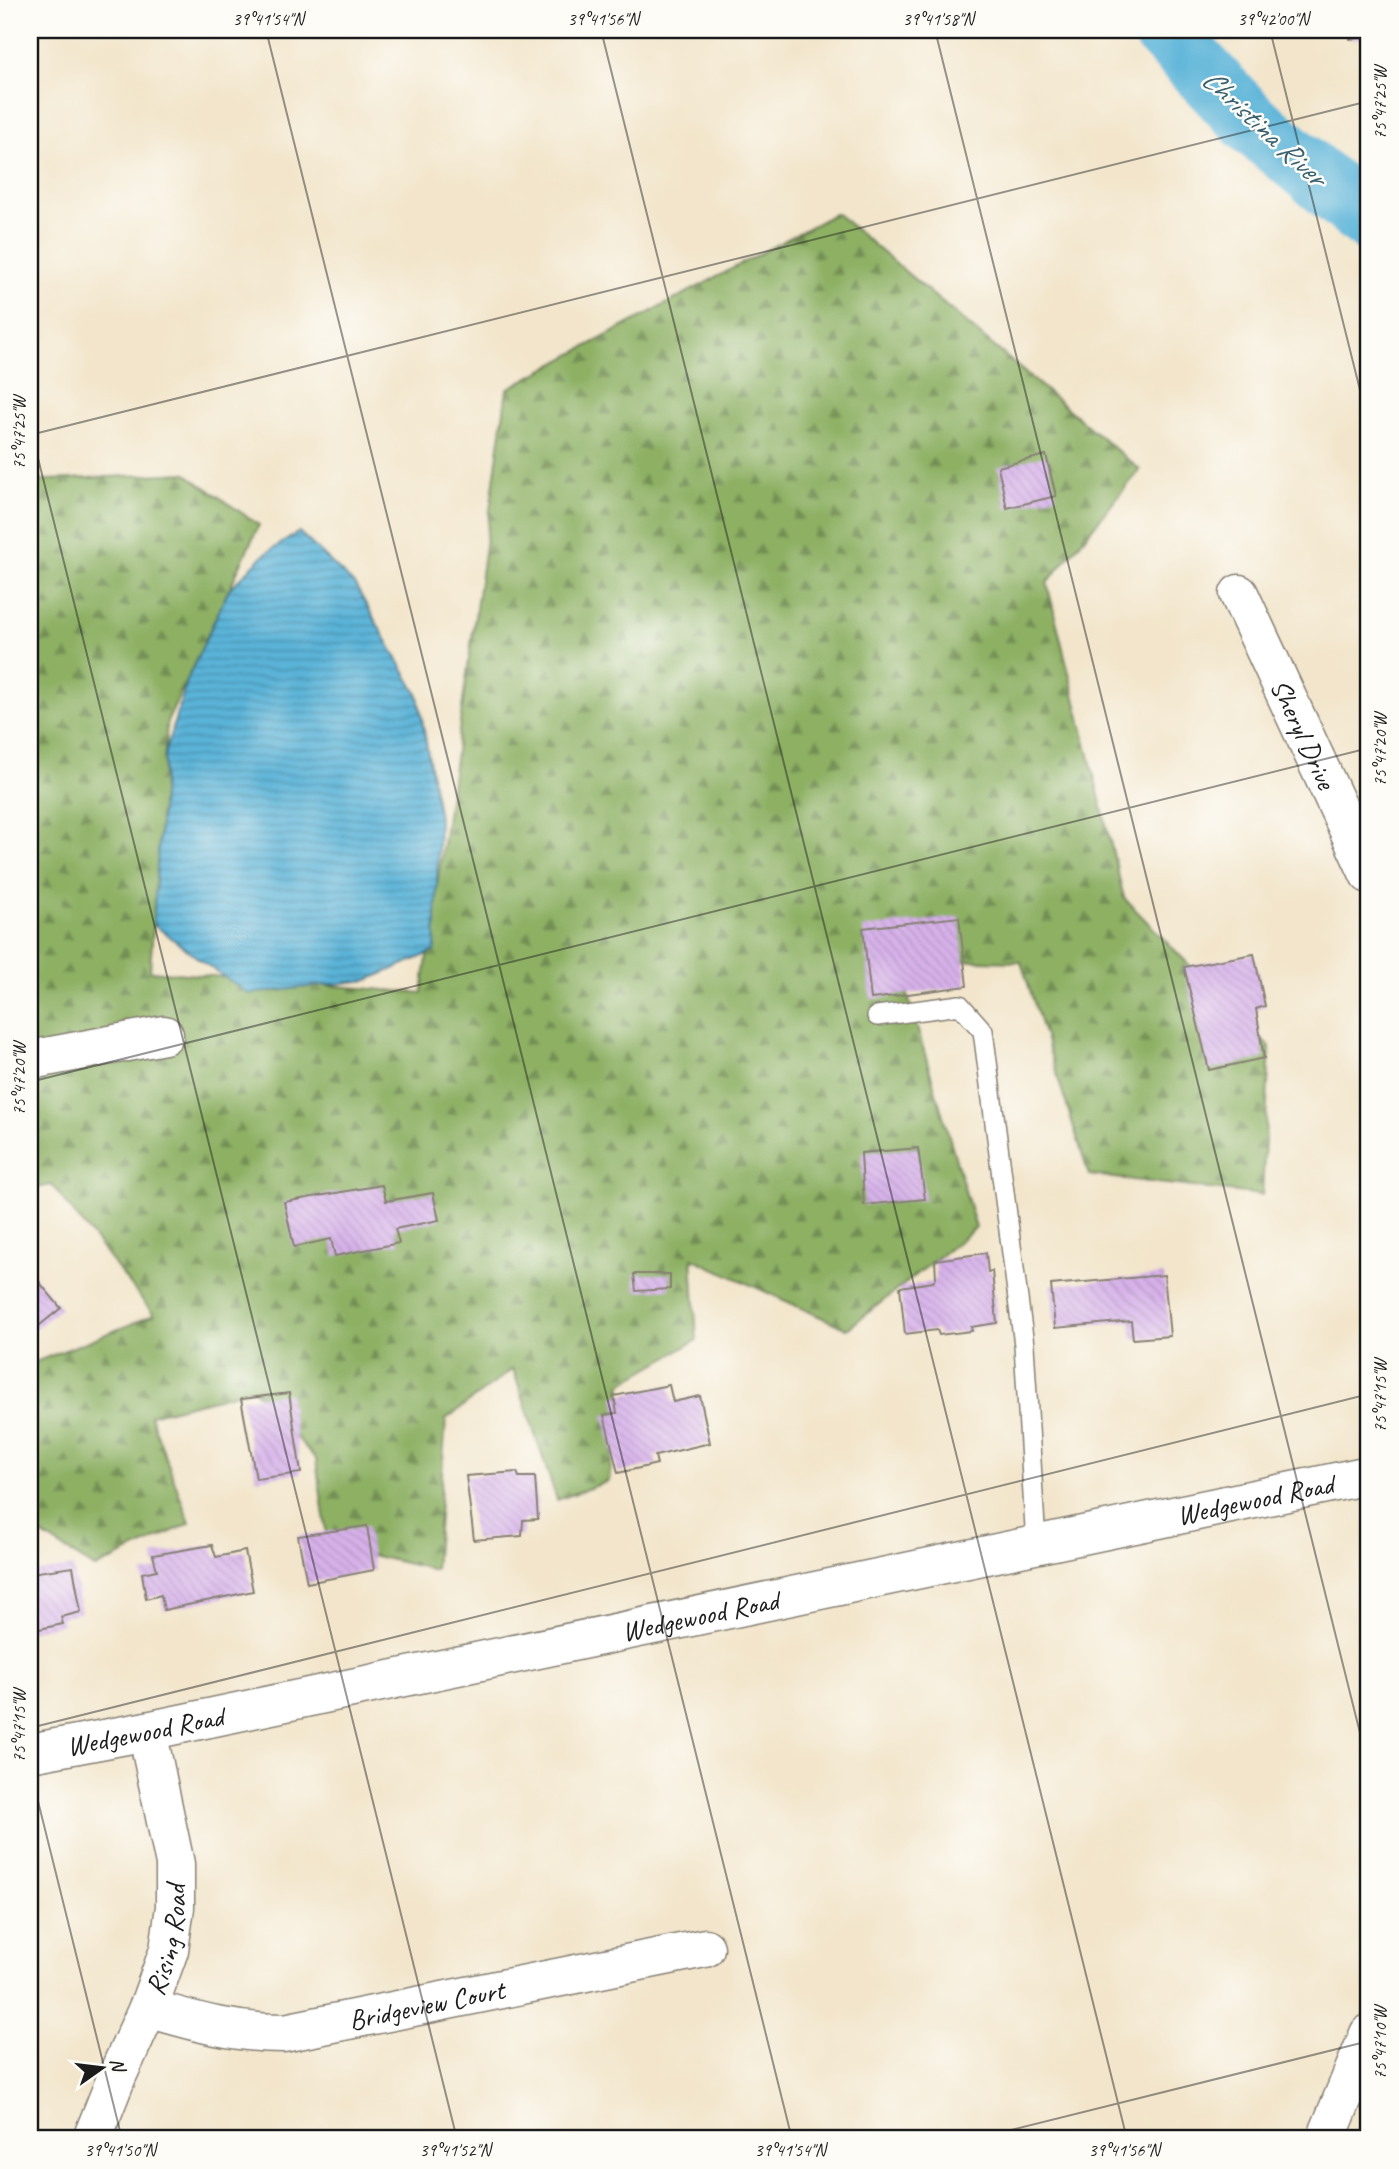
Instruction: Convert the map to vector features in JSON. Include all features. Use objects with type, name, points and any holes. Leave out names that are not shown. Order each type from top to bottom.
[{"type":"street","name":"Sheryl Drive","points":[[1239,594],[1369,874]]},
{"type":"street","points":[[30,1060],[164,1034]]},
{"type":"street","name":"Wedgewood Road","points":[[30,1752],[147,1731],[1369,1475]]},
{"type":"street","name":"Rising Road","points":[[92,2139],[148,2008],[169,1950],[175,1907],[174,1864],[147,1731]]},
{"type":"street","name":"Bridgeview Court","points":[[148,2008],[248,2033],[284,2033],[705,1948]]},
{"type":"street","points":[[1326,2139],[1369,2034]]},
{"type":"lane","points":[[877,1016],[960,1005],[983,1031],[1024,1345],[1036,1544]]},
{"type":"green space","points":[[836,213],[1140,470],[1047,583],[1124,898],[1270,1048],[1262,1195],[1089,1175],[1021,962],[897,959],[976,1228],[847,1329],[692,1258],[697,1340],[621,1384],[609,1481],[557,1500],[513,1369],[446,1419],[435,1570],[328,1545],[316,1459],[253,1389],[150,1415],[190,1523],[95,1568],[30,1527],[30,1364],[154,1315],[52,1185],[30,1189],[30,481],[185,473],[259,525],[167,722],[150,971],[422,993],[507,389]]},
{"type":"water","points":[[299,532],[355,585],[418,695],[439,818],[435,951],[368,980],[249,994],[153,924],[165,752],[188,678],[229,589],[265,554]]},
{"type":"building","points":[[1349,30],[1369,30],[1369,37],[1350,39]]},
{"type":"building","points":[[1046,455],[1056,496],[1007,508],[998,467]]},
{"type":"building","points":[[959,917],[967,986],[871,999],[863,928]]},
{"type":"building","points":[[1254,954],[1265,1006],[1256,1009],[1264,1058],[1209,1070],[1184,967]]},
{"type":"building","points":[[918,1148],[925,1199],[864,1205],[861,1153]]},
{"type":"building","points":[[382,1185],[386,1201],[433,1193],[439,1220],[395,1229],[399,1243],[335,1256],[331,1239],[294,1247],[284,1202]]},
{"type":"building","points":[[986,1253],[988,1272],[992,1271],[997,1323],[971,1327],[972,1331],[939,1335],[937,1330],[905,1334],[900,1287],[933,1282],[936,1278],[935,1260]]},
{"type":"building","points":[[30,1271],[61,1308],[30,1333]]},
{"type":"building","points":[[634,1274],[670,1274],[670,1289],[636,1291]]},
{"type":"building","points":[[1164,1275],[1170,1336],[1133,1339],[1131,1321],[1055,1328],[1051,1285]]},
{"type":"building","points":[[669,1385],[673,1402],[700,1396],[710,1443],[655,1456],[657,1464],[618,1473],[604,1415],[617,1413],[614,1396]]},
{"type":"building","points":[[289,1393],[301,1473],[256,1479],[241,1399]]},
{"type":"building","points":[[517,1472],[519,1477],[535,1477],[538,1519],[523,1520],[522,1536],[474,1540],[466,1476]]},
{"type":"building","points":[[367,1526],[374,1570],[307,1583],[298,1536]]},
{"type":"building","points":[[212,1545],[216,1557],[245,1551],[253,1591],[164,1610],[161,1595],[146,1599],[142,1573],[157,1570],[153,1555]]},
{"type":"building","points":[[73,1567],[81,1612],[61,1617],[63,1624],[30,1631],[30,1573]]},
{"type":"waterway","name":"Christina River","points":[[1163,30],[1249,121],[1369,220]]}]
